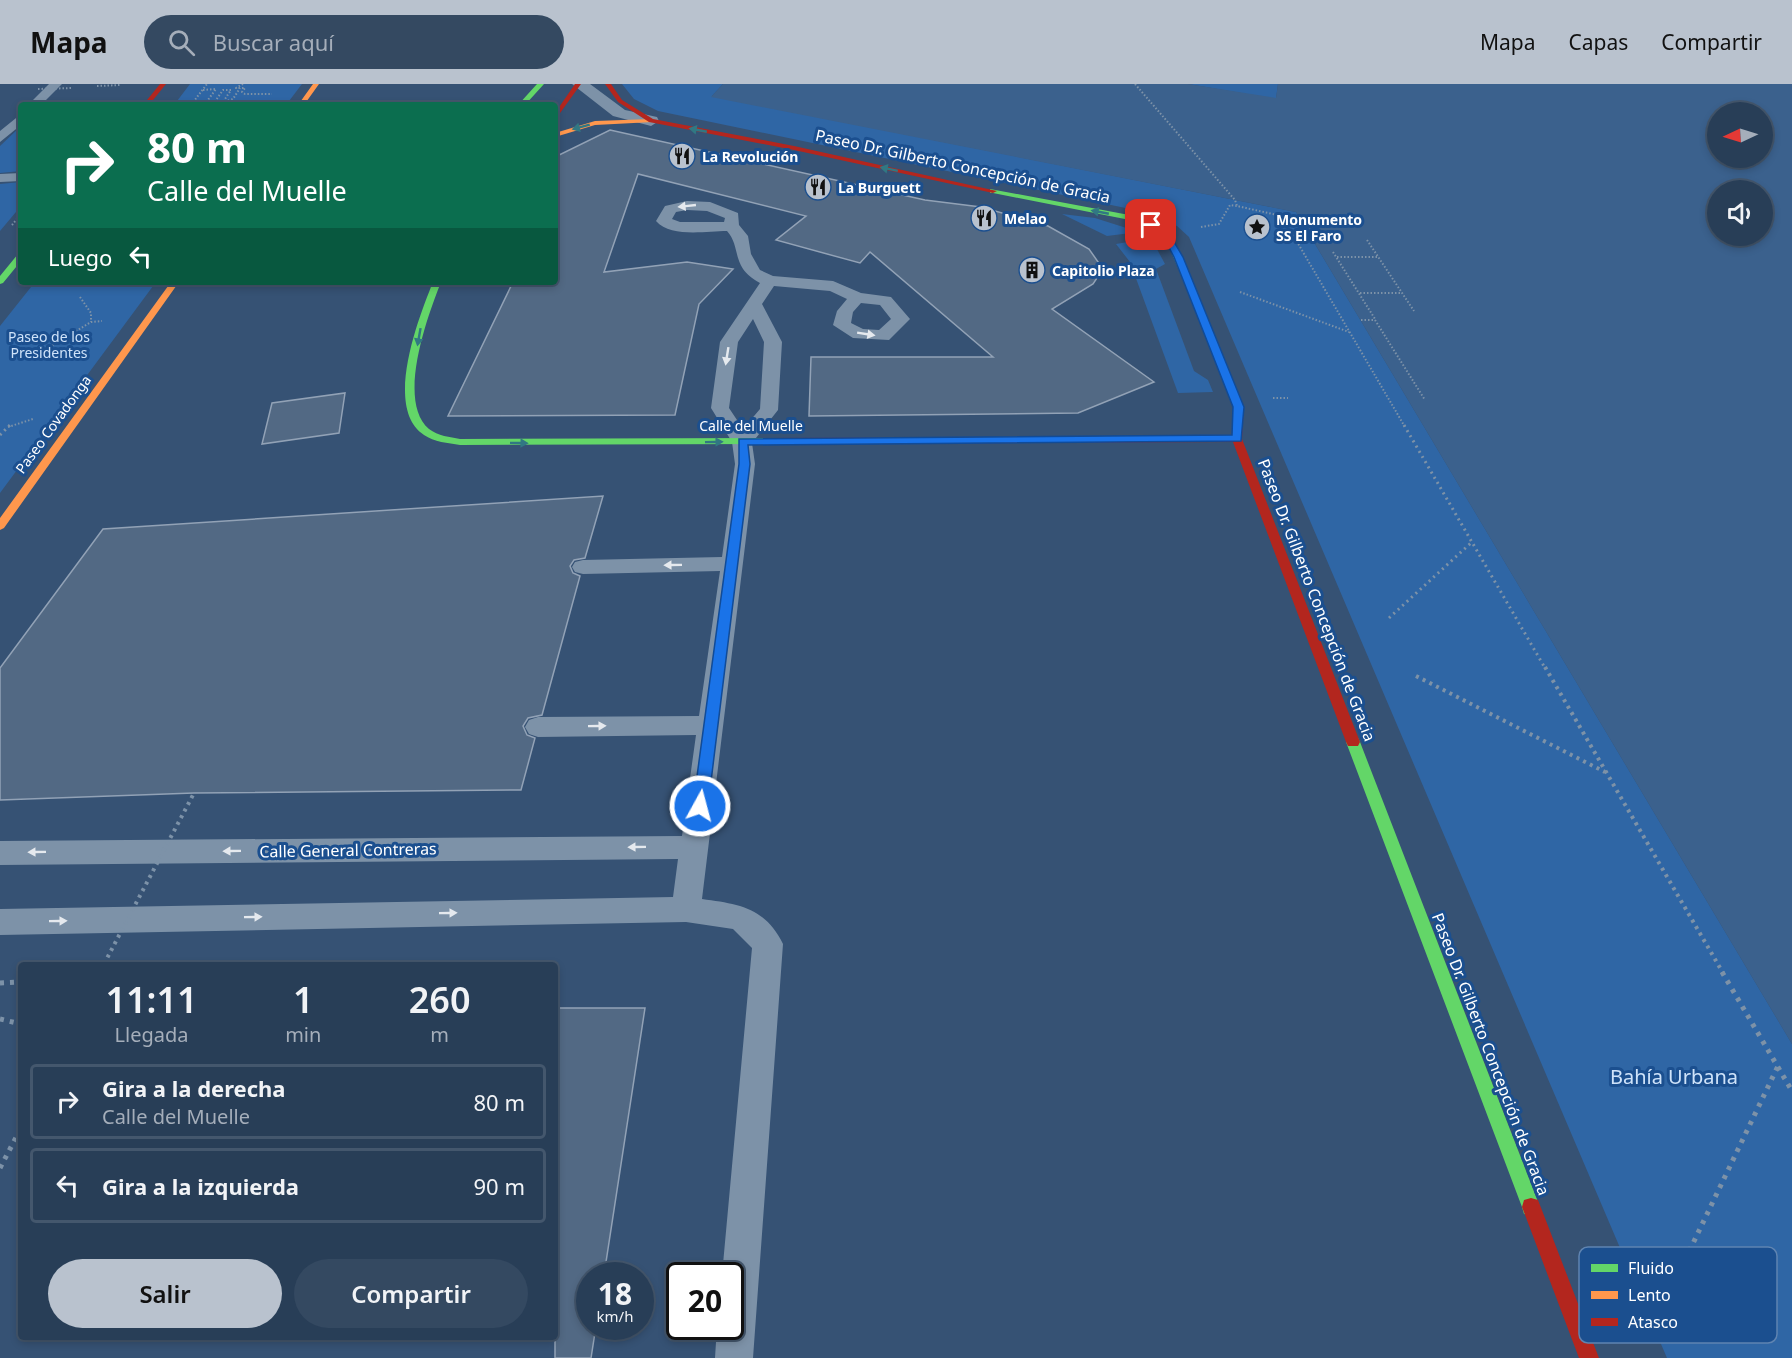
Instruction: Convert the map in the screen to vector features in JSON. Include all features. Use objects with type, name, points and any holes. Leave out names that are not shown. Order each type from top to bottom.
[{"type":"main road","points":[[148,102],[163,84]]},
{"type":"main road","points":[[303,102],[316,84]]},
{"type":"main road","points":[[524,102],[541,84]]},
{"type":"main road","points":[[558,114],[579,84]]},
{"type":"main road","name":"Paseo Dr. Gilberto Concepción de Gracia","points":[[608,84],[620,101],[651,121],[1137,219],[1168,236],[1239,407],[1237,439],[1579,1332]]},
{"type":"main road","points":[[558,134],[595,123],[651,121]]},
{"type":"main road","points":[[0,281],[18,260]]},
{"type":"main road","name":"Paseo Covadonga","points":[[0,526],[173,285]]},
{"type":"main road","name":"Calle del Muelle","points":[[436,285],[424,309],[412,377],[413,404],[419,426],[430,435],[460,442],[1237,439]]},
{"type":"main road","name":"Paseo Dr. Gilberto Concepción de Gracia","points":[[1583,1343],[1589,1358]]},
{"type":"street","points":[[579,84],[619,113],[651,121]]},
{"type":"lane","points":[[37,102],[56,84]]},
{"type":"lane","points":[[0,138],[18,121]]},
{"type":"lane","points":[[0,178],[18,177]]},
{"type":"lane","points":[[731,226],[740,236],[743,254],[754,273],[769,281],[832,286],[857,297]]},
{"type":"lane","points":[[686,909],[745,464],[742,442],[720,408],[729,342],[755,306],[769,281]]},
{"type":"lane","points":[[742,442],[769,410],[773,342],[755,306]]},
{"type":"lane","points":[[583,567],[732,564]]},
{"type":"lane","points":[[538,727],[710,725]]},
{"type":"lane","name":"Calle General Contreras","points":[[0,853],[695,847]]},
{"type":"lane","points":[[0,922],[686,909],[741,917],[768,944],[734,1358]]},
{"type":"path","points":[[193,102],[207,84]]},
{"type":"path","points":[[224,102],[233,99],[243,84]]},
{"type":"path","points":[[1135,84],[1235,200],[1237,206]]},
{"type":"path","points":[[97,86],[120,85]]},
{"type":"path","points":[[38,89],[72,88]]},
{"type":"path","points":[[203,90],[245,88],[242,92],[248,95],[272,94],[270,97],[279,97]]},
{"type":"path","points":[[207,102],[216,89]]},
{"type":"path","points":[[215,102],[223,90],[231,90],[224,102]]},
{"type":"path","points":[[1205,226],[1219,224],[1230,205],[1282,216],[1792,1091]]},
{"type":"path","points":[[1367,240],[1414,311]]},
{"type":"path","points":[[1333,252],[1425,400]]},
{"type":"path","points":[[1336,257],[1378,257]]},
{"type":"path","points":[[1240,292],[1350,332]]},
{"type":"path","points":[[1359,294],[1402,293]]},
{"type":"path","points":[[40,353],[91,322],[91,314],[80,297]]},
{"type":"path","points":[[1361,320],[1375,320]]},
{"type":"path","points":[[0,435],[8,425],[20,420],[40,418]]},
{"type":"path","points":[[1389,618],[1472,542]]},
{"type":"path","points":[[1416,676],[1606,772]]},
{"type":"path","points":[[105,962],[194,793]]},
{"type":"path","points":[[0,983],[18,982]]},
{"type":"path","points":[[0,1019],[18,1023]]},
{"type":"path","points":[[1691,1247],[1778,1066]]},
{"type":"path","points":[[0,1168],[18,1134]]},
{"type":"green space","points":[[190,84],[302,84],[288,102],[176,102]]},
{"type":"green space","name":"Bahía Urbana","points":[[622,84],[723,84],[712,96],[1296,212],[1792,1044],[1792,1358],[1667,1358],[1661,1343],[1777,1343],[1777,1247],[1620,1247],[1189,237],[1177,226],[1140,211],[658,111],[634,99]]},
{"type":"green space","points":[[1188,84],[1278,84],[1276,99]]},
{"type":"green space","points":[[18,129],[18,171],[0,173],[0,146]]},
{"type":"green space","points":[[18,182],[18,210],[0,231],[0,184]]},
{"type":"green space","points":[[1062,214],[1095,218],[1139,232],[1107,236]]},
{"type":"green space","points":[[1151,238],[1165,264],[1156,269],[1194,371],[1208,380],[1213,392],[1178,393],[1130,262],[1116,244]]},
{"type":"green space","name":"Paseo de los Presidentes","points":[[33,285],[154,285],[0,493],[0,326]]},
{"type":"shaded area","points":[[723,84],[1188,84],[1276,98],[1278,84],[1792,84],[1792,1044],[1296,212],[711,97]]},
{"type":"building","name":"Capitolio Plaza","points":[[610,130],[925,200],[981,207],[1048,226],[1089,249],[1103,269],[1093,284],[1052,309],[1154,382],[1078,413],[809,416],[811,357],[993,357],[870,252],[860,263],[776,240],[806,216],[638,174],[604,272],[687,262],[733,269],[699,304],[675,415],[448,416],[512,285],[558,285],[558,156]]},
{"type":"building","points":[[345,393],[339,433],[262,444],[272,403]]},
{"type":"building","points":[[603,496],[585,558],[574,560],[570,566],[573,573],[580,576],[542,715],[528,718],[523,726],[527,735],[535,738],[521,790],[194,793],[0,800],[0,668],[103,529]]},
{"type":"building","points":[[558,1008],[645,1008],[606,1262],[576,1262],[576,1340],[594,1340],[591,1358],[555,1358],[555,1340],[558,1340]]},
{"type":"traffic: fast","points":[[524,102],[541,84]]},
{"type":"traffic: fast","points":[[993,191],[1137,219],[1168,236],[1201,313]]},
{"type":"traffic: fast","points":[[0,281],[18,260]]},
{"type":"traffic: fast","points":[[436,285],[419,335],[411,377],[414,414],[422,428],[430,434],[460,442],[768,441]]},
{"type":"traffic: fast","points":[[1353,742],[1531,1207]]},
{"type":"traffic: slow","points":[[303,102],[316,84]]},
{"type":"traffic: slow","points":[[558,134],[595,123],[651,121]]},
{"type":"traffic: slow","points":[[0,526],[173,285]]},
{"type":"traffic: jam","points":[[148,102],[163,84]]},
{"type":"traffic: jam","points":[[558,114],[578,84]]},
{"type":"traffic: jam","points":[[608,84],[620,101],[651,121],[794,148],[993,191]]},
{"type":"traffic: jam","points":[[1201,313],[1239,407],[1237,439],[1353,742]]},
{"type":"traffic: jam","points":[[768,441],[1237,439]]},
{"type":"traffic: jam","points":[[1531,1207],[1579,1332]]},
{"type":"traffic: jam","points":[[1583,1343],[1589,1358]]},
{"type":"place","name":"La Revolución","points":[[682,156]]},
{"type":"place","name":"La Burguett","points":[[818,187]]},
{"type":"place","name":"Melao","points":[[984,218]]},
{"type":"place","name":"Monumento SS El Faro","points":[[1257,227]]},
{"type":"place","name":"Capitolio Plaza","points":[[1032,270]]},
{"type":"route","points":[[700,806],[745,464],[742,442],[1237,439],[1240,426],[1239,407],[1168,236],[1151,225]]}]
